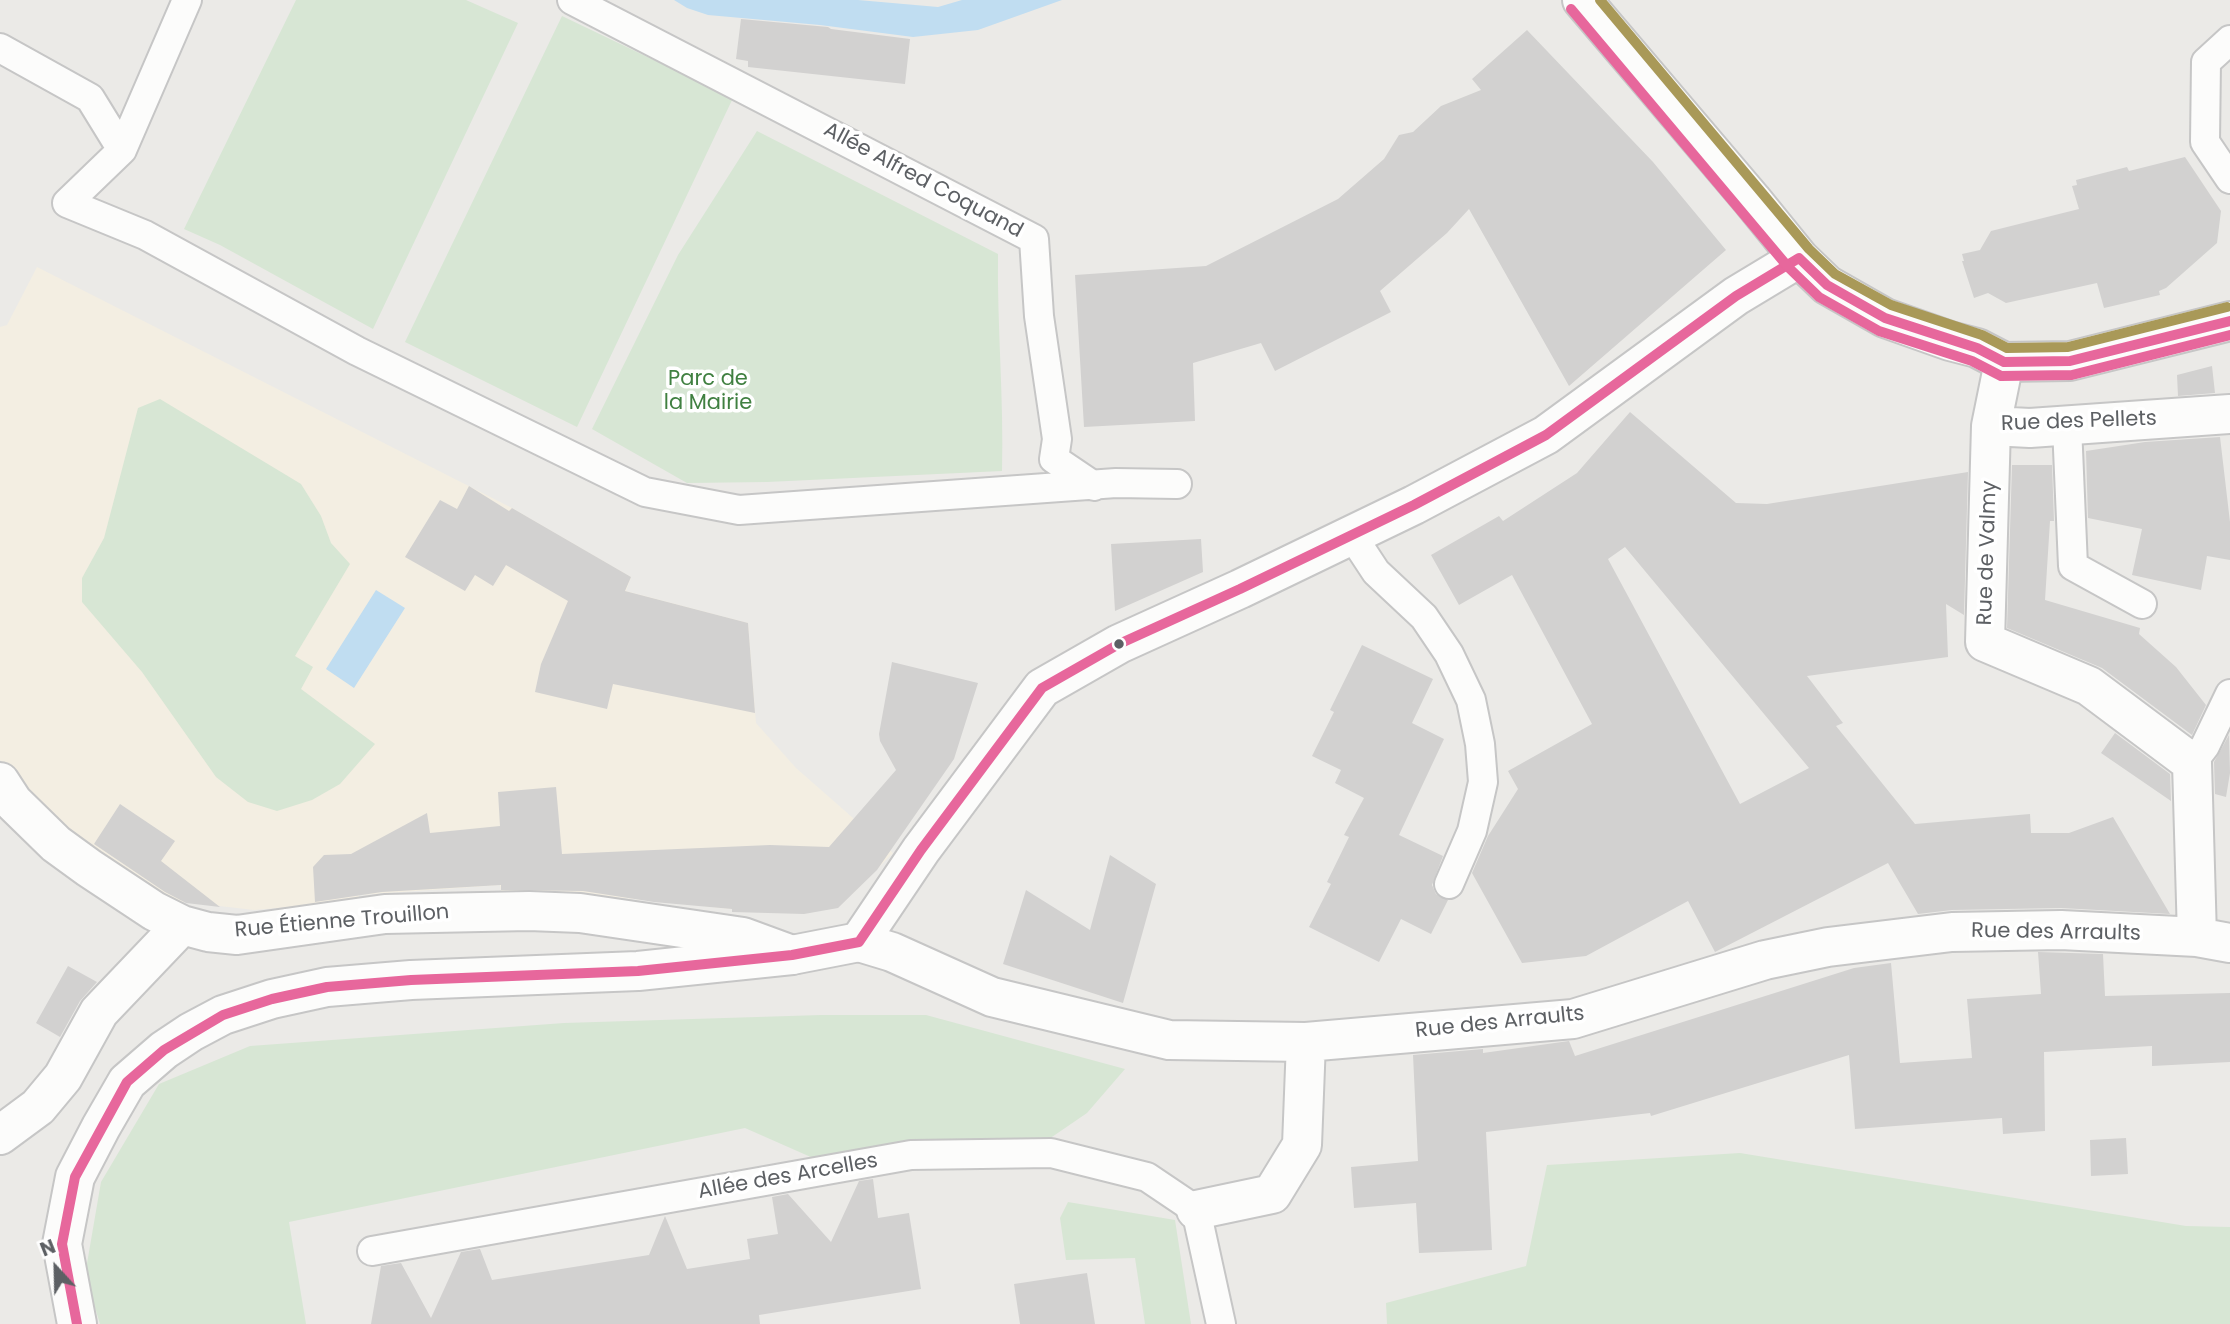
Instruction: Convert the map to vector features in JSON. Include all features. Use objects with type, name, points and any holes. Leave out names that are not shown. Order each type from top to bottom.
[{"type":"street","points":[[1582,0],[1798,258],[1827,285],[1885,318],[1978,348],[2004,362],[2070,361],[2230,321]]},
{"type":"street","points":[[77,1324],[62,1244],[75,1177],[127,1082],[163,1050],[191,1032],[223,1015],[272,999],[327,987],[455,978],[638,971],[792,956],[859,942],[921,850],[1042,688],[1119,643],[1240,589],[1414,505],[1555,429],[1736,296],[1798,258]]},
{"type":"street","name":"Rue des Pellets","points":[[2004,362],[1991,426],[2030,428],[2230,414]]},
{"type":"street","name":"Rue de Valmy","points":[[1991,426],[1985,642],[2089,686],[2192,763]]},
{"type":"street","points":[[2192,763],[2214,940]]},
{"type":"street","name":"Rue Étienne Trouillon","points":[[0,782],[13,802],[56,844],[154,911],[182,925],[208,932],[237,935],[384,914],[516,911],[580,913],[743,937],[792,956]]},
{"type":"street","points":[[0,1135],[38,1107],[63,1077],[99,1012],[182,925]]},
{"type":"street","name":"Rue des Arraults","points":[[859,942],[892,952],[992,998],[1168,1040],[1306,1042],[1573,1019],[1765,960],[1828,947],[1952,932],[2062,930],[2214,940]]},
{"type":"street","points":[[1196,1210],[1272,1194],[1302,1145],[1306,1042]]},
{"type":"lane","points":[[187,0],[122,150],[67,204],[145,235],[357,351],[645,492],[739,510],[1116,483],[1177,484]]},
{"type":"lane","name":"Allée Alfred Coquand","points":[[572,0],[1034,239],[1040,316],[1057,439],[1054,459],[1094,486]]},
{"type":"lane","points":[[2230,40],[2206,62],[2205,142],[2230,179]]},
{"type":"lane","points":[[0,48],[90,98],[122,150]]},
{"type":"lane","points":[[2067,426],[2073,566],[2142,604]]},
{"type":"lane","points":[[1351,534],[1376,572],[1424,617],[1449,654],[1471,700],[1480,744],[1483,782],[1472,831],[1449,884]]},
{"type":"lane","points":[[2192,763],[2205,746],[2230,694]]},
{"type":"lane","name":"Allée des Arcelles","points":[[372,1251],[911,1155],[1051,1153],[1147,1177],[1196,1210]]},
{"type":"lane","points":[[1196,1210],[1221,1324]]},
{"type":"shaded area","points":[[37,267],[512,508],[631,577],[626,591],[748,623],[756,723],[796,768],[893,853],[851,895],[732,909],[584,894],[501,891],[500,885],[359,895],[359,901],[254,910],[176,901],[83,841],[15,783],[0,760],[0,327],[7,325]]},
{"type":"green space","points":[[296,0],[466,0],[518,23],[373,329],[220,245],[184,229]]},
{"type":"green space","points":[[562,16],[733,98],[577,427],[405,342]]},
{"type":"green space","name":"Parc de la Mairie","points":[[757,131],[998,254],[1002,471],[687,483],[592,429],[678,255]]},
{"type":"green space","points":[[160,399],[301,484],[321,516],[331,543],[350,564],[295,656],[313,667],[301,689],[375,744],[340,784],[312,800],[277,811],[248,802],[216,777],[142,672],[82,602],[82,578],[104,538],[138,408]]},
{"type":"green space","points":[[821,1015],[926,1015],[1125,1069],[1087,1113],[1049,1139],[813,1158],[745,1128],[289,1222],[306,1324],[100,1324],[85,1275],[101,1182],[159,1084],[250,1046],[564,1023]]},
{"type":"green space","points":[[1740,1153],[2186,1226],[2230,1227],[2230,1324],[1387,1324],[1386,1303],[1526,1266],[1547,1165]]},
{"type":"green space","points":[[1068,1202],[1175,1220],[1191,1324],[1145,1324],[1135,1258],[1066,1260],[1060,1218]]},
{"type":"water","points":[[674,0],[858,0],[938,7],[962,0],[1062,0],[978,30],[913,37],[708,15]]},
{"type":"water","points":[[376,590],[405,608],[354,688],[326,669]]},
{"type":"building","points":[[741,19],[828,27],[910,39],[905,84],[748,67],[748,61],[736,59]]},
{"type":"building","points":[[1527,30],[1653,162],[1726,250],[1569,386],[1469,209],[1447,233],[1380,291],[1391,312],[1275,371],[1261,343],[1193,363],[1195,421],[1084,427],[1075,275],[1206,266],[1338,199],[1384,159],[1399,135],[1413,132],[1441,106],[1481,90],[1472,79]]},
{"type":"building","points":[[2185,157],[2221,211],[2217,243],[2166,288],[2159,291],[2160,295],[2104,308],[2097,283],[2006,303],[1988,293],[1974,298],[1962,254],[1980,250],[1991,231],[2079,209],[2072,186],[2077,185],[2076,180],[2127,167],[2129,171]]},
{"type":"building","points":[[2212,366],[2215,393],[2178,396],[2177,375]]},
{"type":"building","points":[[1630,412],[1736,503],[1767,504],[1968,472],[1964,615],[1946,604],[1948,657],[1807,676],[1843,723],[1836,726],[1915,824],[2030,814],[2031,833],[2069,833],[2113,817],[2170,914],[2061,908],[1952,910],[1918,914],[1888,863],[1715,952],[1688,901],[1586,956],[1522,963],[1472,873],[1488,836],[1518,789],[1508,771],[1592,724],[1512,575],[1459,605],[1431,555],[1499,516],[1503,521],[1577,473]],"holes":[[[1625,547],[1809,768],[1740,804],[1608,559]]]},
{"type":"building","points":[[2220,437],[2230,522],[2230,560],[2207,556],[2201,590],[2132,575],[2142,529],[2088,518],[2086,451],[2145,442]]},
{"type":"building","points":[[2012,465],[2052,465],[2054,521],[2050,521],[2045,600],[2140,628],[2139,634],[2176,667],[2206,705],[2192,735],[2102,668],[2007,628]]},
{"type":"building","points":[[469,486],[509,511],[512,508],[631,577],[625,591],[748,623],[755,713],[613,684],[607,709],[535,692],[541,664],[568,601],[506,565],[493,586],[475,575],[465,591],[405,557],[440,500],[457,509]]},
{"type":"building","points":[[1201,539],[1203,572],[1115,611],[1111,544]]},
{"type":"building","points":[[1362,645],[1433,679],[1412,723],[1444,739],[1399,835],[1443,856],[1432,885],[1436,894],[1448,900],[1431,934],[1401,919],[1379,962],[1309,927],[1331,884],[1327,882],[1349,837],[1344,835],[1364,798],[1335,783],[1341,770],[1312,756],[1334,712],[1330,710]]},
{"type":"building","points":[[892,662],[978,683],[954,759],[877,870],[838,908],[804,914],[732,912],[732,909],[654,902],[583,891],[501,890],[501,885],[382,892],[315,902],[313,867],[324,855],[351,854],[427,813],[430,833],[500,826],[498,792],[556,787],[562,854],[770,845],[829,847],[896,770],[879,734]]},
{"type":"building","points":[[2115,733],[2170,774],[2171,801],[2101,753]]},
{"type":"building","points":[[2229,735],[2230,773],[2226,797],[2215,794],[2214,762]]},
{"type":"building","points":[[120,804],[175,841],[161,861],[220,907],[186,903],[94,844]]},
{"type":"building","points":[[1110,855],[1156,884],[1123,1003],[1003,964],[1026,890],[1090,930]]},
{"type":"building","points":[[2038,952],[2103,954],[2105,996],[2230,993],[2230,1062],[2152,1066],[2152,1046],[2044,1052],[2045,1131],[2003,1134],[2002,1118],[1855,1129],[1849,1055],[1651,1116],[1650,1113],[1486,1132],[1492,1250],[1419,1253],[1416,1203],[1354,1208],[1351,1167],[1418,1161],[1413,1055],[1483,1049],[1483,1053],[1569,1041],[1575,1056],[1854,968],[1891,963],[1900,1063],[1972,1058],[1967,999],[2041,994]]},
{"type":"building","points":[[68,966],[97,982],[80,1001],[60,1037],[36,1023]]},
{"type":"building","points":[[2126,1138],[2128,1174],[2091,1176],[2090,1140]]},
{"type":"building","points":[[873,1179],[878,1218],[909,1213],[921,1289],[759,1315],[760,1324],[371,1324],[381,1266],[401,1263],[431,1318],[461,1252],[480,1249],[492,1280],[649,1255],[665,1216],[687,1269],[750,1259],[747,1239],[778,1234],[772,1197],[788,1194],[831,1242],[859,1181]]},
{"type":"building","points":[[1087,1273],[1095,1324],[1020,1324],[1014,1284]]},
{"type":"transit line","points":[[1600,0],[1809,249],[1835,274],[1891,305],[1982,335],[2007,348],[2068,347],[2227,307]]},
{"type":"transit line","points":[[1571,9],[1789,268],[1819,297],[1879,331],[1972,361],[2001,376],[2072,375],[2230,335]]},
{"type":"transit line","points":[[1799,258],[1827,285],[1885,318],[1977,348],[2004,362],[2070,361],[2230,321]]},
{"type":"transit line","points":[[77,1324],[62,1244],[75,1177],[127,1082],[164,1050],[223,1015],[272,999],[327,987],[411,980],[638,971],[792,955],[859,942],[921,850],[1042,688],[1119,644],[1414,505],[1546,435],[1736,296],[1799,258]]}]
